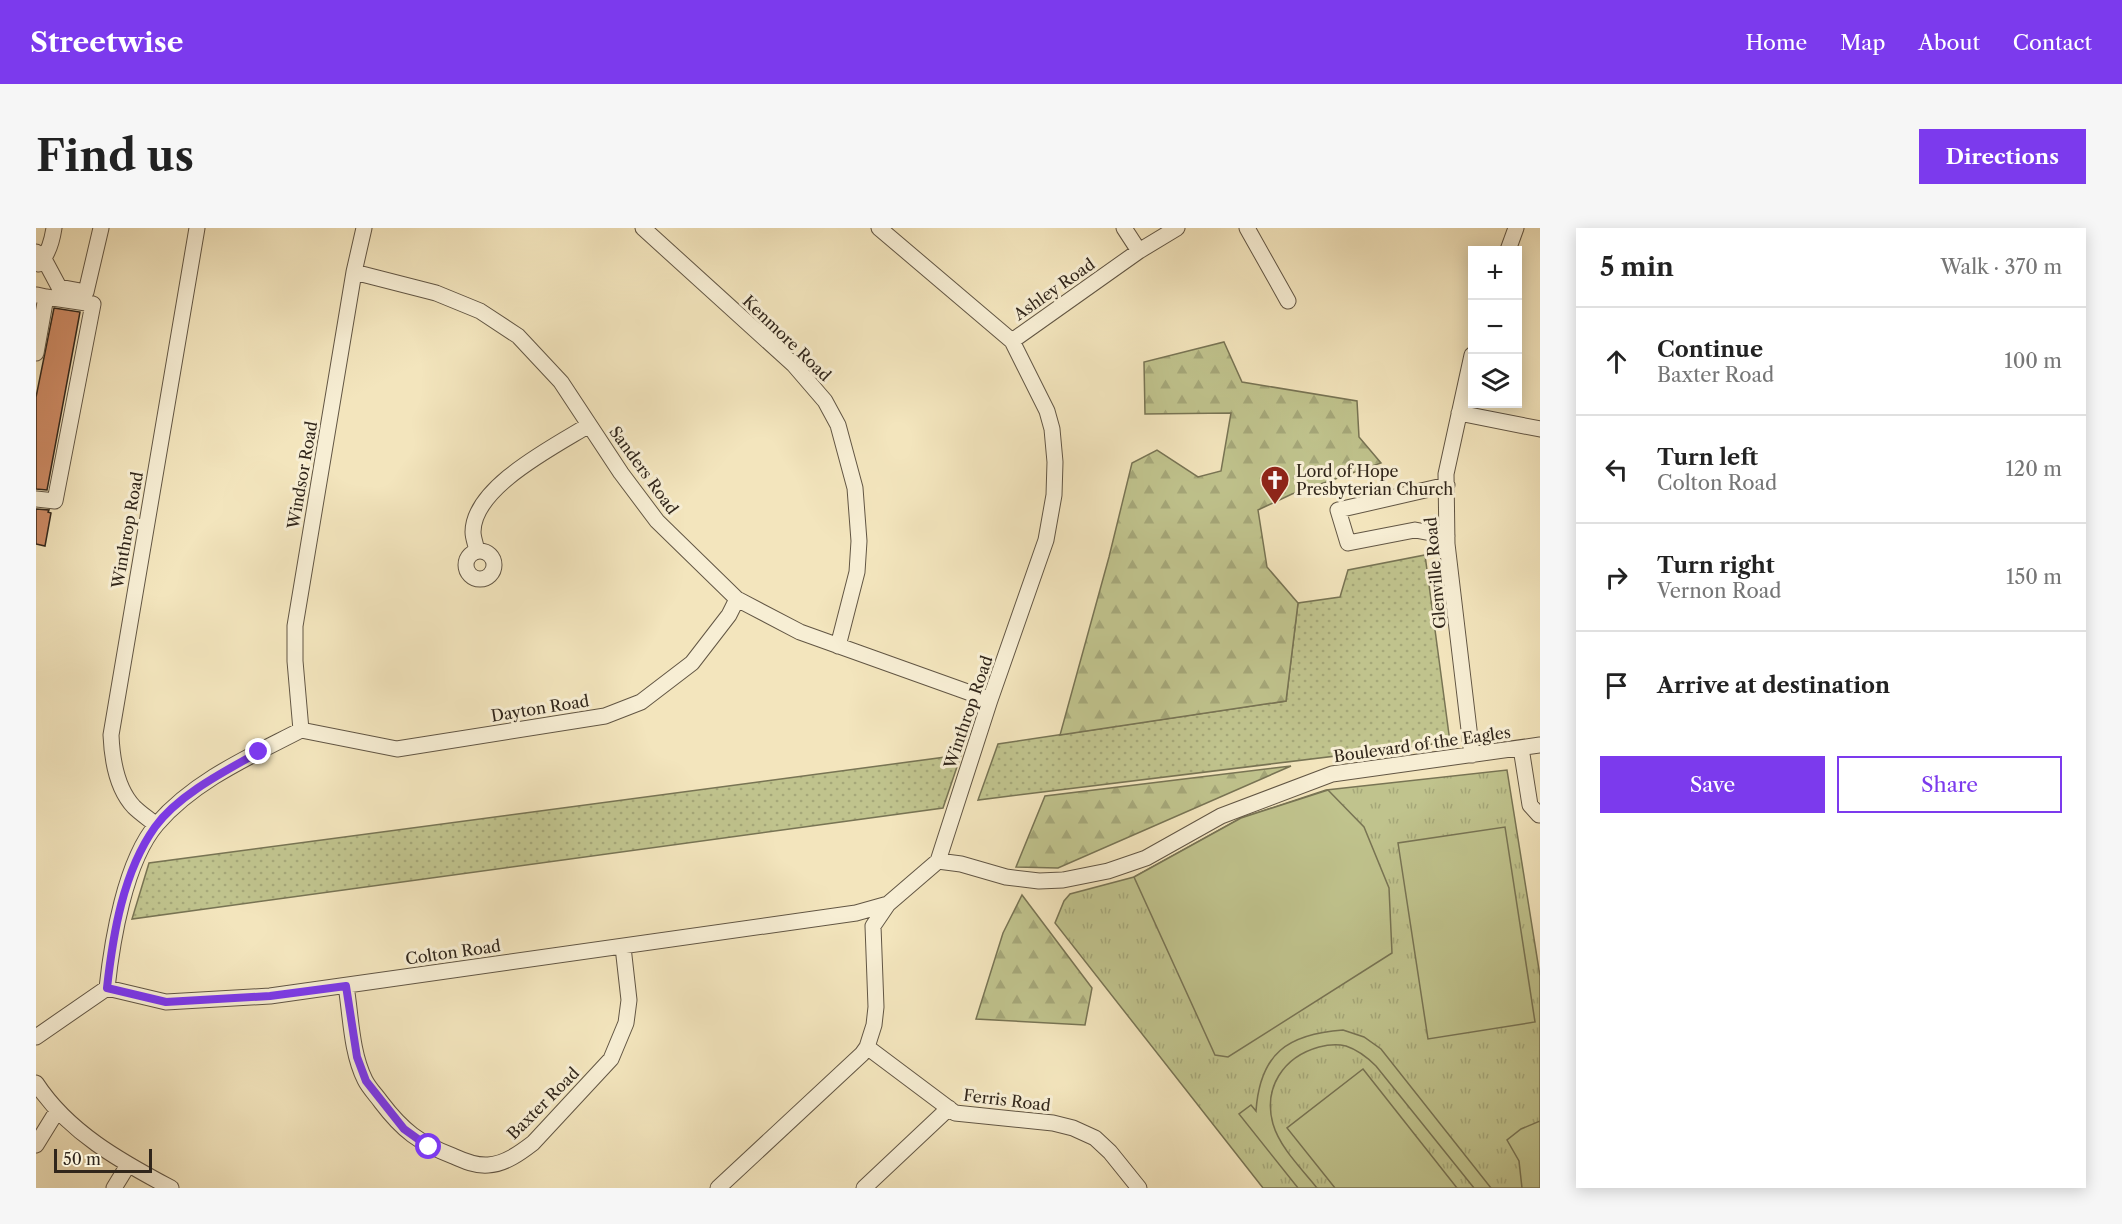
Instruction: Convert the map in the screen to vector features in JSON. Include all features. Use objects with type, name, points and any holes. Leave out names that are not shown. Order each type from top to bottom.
[{"type":"street","points":[[54,228],[52,239],[39,259],[59,287],[86,292],[100,234]]},
{"type":"street","name":"Winthrop Road","points":[[156,825],[132,806],[120,782],[112,758],[111,735],[197,228]]},
{"type":"street","name":"Windsor Road","points":[[301,730],[295,661],[295,626],[354,272],[364,228]]},
{"type":"street","name":"Kenmore Road","points":[[643,228],[794,365],[825,400],[838,425],[855,488],[859,541],[857,572],[838,646]]},
{"type":"street","name":"Winthrop Road","points":[[879,228],[1012,341],[1047,411],[1052,429],[1054,495],[1046,540],[990,700],[938,861]]},
{"type":"street","points":[[1124,228],[1139,251]]},
{"type":"street","name":"Ashley Road","points":[[1012,341],[1139,251],[1177,228]]},
{"type":"street","points":[[1247,228],[1288,301]]},
{"type":"street","points":[[1509,246],[1516,228]]},
{"type":"street","name":"Sanders Road","points":[[354,272],[436,293],[480,311],[518,336],[561,382],[588,425],[657,521],[738,599],[800,632],[990,700]]},
{"type":"street","points":[[36,353],[41,296],[93,304],[56,501],[36,499]]},
{"type":"street","name":"Glenville Road","points":[[1468,376],[1446,474],[1447,537],[1472,755]]},
{"type":"street","points":[[1459,413],[1540,429]]},
{"type":"street","points":[[477,550],[473,531],[481,506],[496,486],[588,425]]},
{"type":"street","points":[[1447,485],[1338,510],[1348,543],[1415,530],[1447,537]]},
{"type":"street","name":"Dayton Road","points":[[301,730],[397,749],[605,716],[641,702],[692,663],[729,615],[738,599]]},
{"type":"street","points":[[36,1037],[107,988],[119,918],[130,873],[156,825],[208,780],[301,730]]},
{"type":"street","name":"Boulevard of the Eagles","points":[[938,861],[961,864],[1006,877],[1063,880],[1108,871],[1146,858],[1221,816],[1332,774],[1540,745]]},
{"type":"street","points":[[1521,748],[1530,805],[1539,815]]},
{"type":"street","points":[[718,1188],[867,1047],[874,1025],[876,1007],[873,926],[888,904],[938,861]]},
{"type":"street","name":"Colton Road","points":[[107,988],[166,1002],[270,996],[856,913],[888,904]]},
{"type":"street","name":"Baxter Road","points":[[346,986],[357,1057],[366,1081],[388,1110],[404,1129],[429,1147],[469,1162],[488,1165],[502,1162],[519,1154],[533,1143],[611,1059],[626,1023],[629,1000],[623,947]]},
{"type":"street","name":"Ferris Road","points":[[867,1047],[955,1113],[1053,1123],[1073,1128],[1095,1138],[1110,1152],[1139,1188]]},
{"type":"street","points":[[36,1083],[57,1111],[84,1135],[128,1165],[171,1188]]},
{"type":"street","points":[[864,1188],[949,1108]]},
{"type":"street","points":[[36,1144],[57,1111]]},
{"type":"street","points":[[114,1188],[128,1165]]},
{"type":"green space","points":[[1224,342],[1242,382],[1357,401],[1359,437],[1381,463],[1292,494],[1258,510],[1267,567],[1298,603],[1286,701],[1060,735],[1109,557],[1132,463],[1157,450],[1198,477],[1221,471],[1231,413],[1145,414],[1144,362]]},
{"type":"green space","points":[[1425,555],[1450,742],[978,800],[998,744],[1286,701],[1298,603],[1340,597],[1348,570]]},
{"type":"green space","points":[[961,755],[943,808],[132,919],[149,863]]},
{"type":"green space","points":[[1291,766],[1058,868],[1016,867],[1045,796]]},
{"type":"green space","points":[[1507,770],[1540,976],[1540,1188],[1263,1188],[1055,923],[1064,901],[1070,894],[1134,877],[1241,818],[1326,790]]},
{"type":"green space","points":[[1328,790],[1364,827],[1389,888],[1392,953],[1228,1057],[1215,1055],[1134,877],[1241,818]]},
{"type":"green space","points":[[1505,827],[1535,1022],[1428,1039],[1398,843]]},
{"type":"green space","points":[[1022,895],[1092,988],[1085,1025],[976,1019],[1003,933]]},
{"type":"green space","points":[[1343,1030],[1364,1037],[1381,1049],[1491,1188],[1474,1188],[1373,1063],[1346,1046],[1329,1045],[1306,1052],[1286,1066],[1274,1086],[1271,1098],[1271,1111],[1276,1133],[1292,1158],[1317,1188],[1298,1188],[1239,1114],[1251,1105],[1256,1111],[1264,1074],[1280,1050],[1307,1036]]},
{"type":"green space","points":[[1363,1069],[1457,1188],[1335,1188],[1287,1128]]},
{"type":"green space","points":[[1540,1121],[1540,1188],[1522,1188],[1519,1161],[1507,1140],[1521,1129]]},
{"type":"building","points":[[54,308],[80,312],[47,490],[36,489],[36,397]]},
{"type":"building","points":[[36,509],[49,510],[48,512],[51,513],[45,546],[36,544]]},
{"type":"place","name":"Lord of Hope Presbyterian Church","points":[[1275,506]]},
{"type":"route","points":[[259,752],[208,780],[156,825],[130,873],[119,918],[107,988],[166,1002],[270,996],[346,986],[357,1057],[366,1081],[404,1129],[429,1147]]}]
